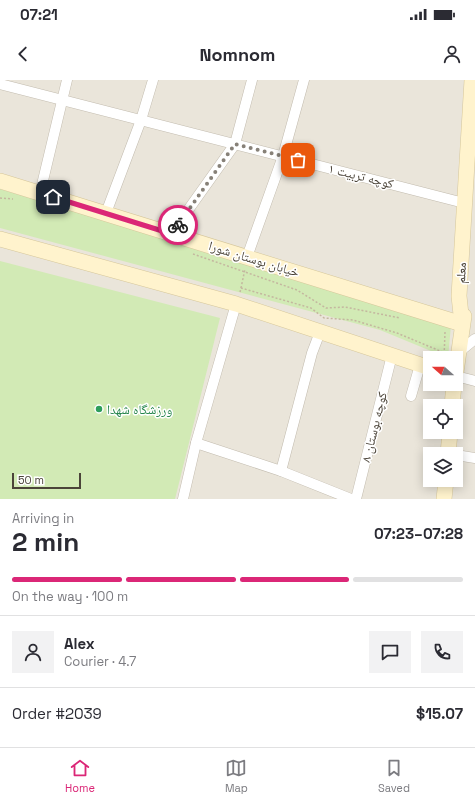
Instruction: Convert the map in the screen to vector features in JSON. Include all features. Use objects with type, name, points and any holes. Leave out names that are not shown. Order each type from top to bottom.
[{"type":"main road","name":"معلم","points":[[462,324],[460,296],[464,202],[472,80]]},
{"type":"main road","name":"خیابان بوستان شورا","points":[[0,181],[462,324]]},
{"type":"main road","name":"معلم","points":[[462,324],[468,296],[475,183]]},
{"type":"main road","points":[[0,239],[237,301],[320,332],[423,365]]},
{"type":"main road","points":[[453,351],[462,324]]},
{"type":"main road","points":[[444,499],[445,487]]},
{"type":"street","points":[[40,193],[61,99],[67,80]]},
{"type":"street","points":[[106,213],[141,120],[153,80]]},
{"type":"street","points":[[172,234],[235,144],[252,80]]},
{"type":"street","points":[[247,257],[283,156],[304,80]]},
{"type":"street","name":"کوچه تربیت ۱","points":[[0,84],[464,202]]},
{"type":"street","points":[[183,499],[196,443],[237,301]]},
{"type":"street","points":[[281,471],[312,353],[320,332]]},
{"type":"street","points":[[455,351],[475,339]]},
{"type":"street","name":"کوچه بوستان ۸","points":[[356,499],[392,356]]},
{"type":"street","points":[[411,396],[423,370]]},
{"type":"street","points":[[463,378],[475,381]]},
{"type":"street","points":[[196,443],[281,471],[351,499]]},
{"type":"street","points":[[463,456],[475,458]]},
{"type":"path","points":[[0,198],[14,199]]},
{"type":"path","points":[[188,252],[298,290],[326,308],[345,307],[403,319]]},
{"type":"path","points":[[237,301],[247,257]]},
{"type":"path","points":[[241,288],[310,308],[324,318],[353,320],[397,333],[446,351]]},
{"type":"path","points":[[445,330],[451,351]]},
{"type":"shaded area","points":[[0,80],[475,80],[475,499],[0,499]]},
{"type":"green space","points":[[0,189],[451,325],[449,351],[431,351],[380,330],[0,228]]},
{"type":"green space","name":"ورزشگاه شهدا","points":[[0,261],[220,318],[175,499],[0,499]]},
{"type":"way so far","points":[[178,225],[235,144],[298,160]]},
{"type":"place","name":"ورزشگاه شهدا","points":[[99,409]]},
{"type":"route","points":[[53,197],[172,234],[178,225]]}]
